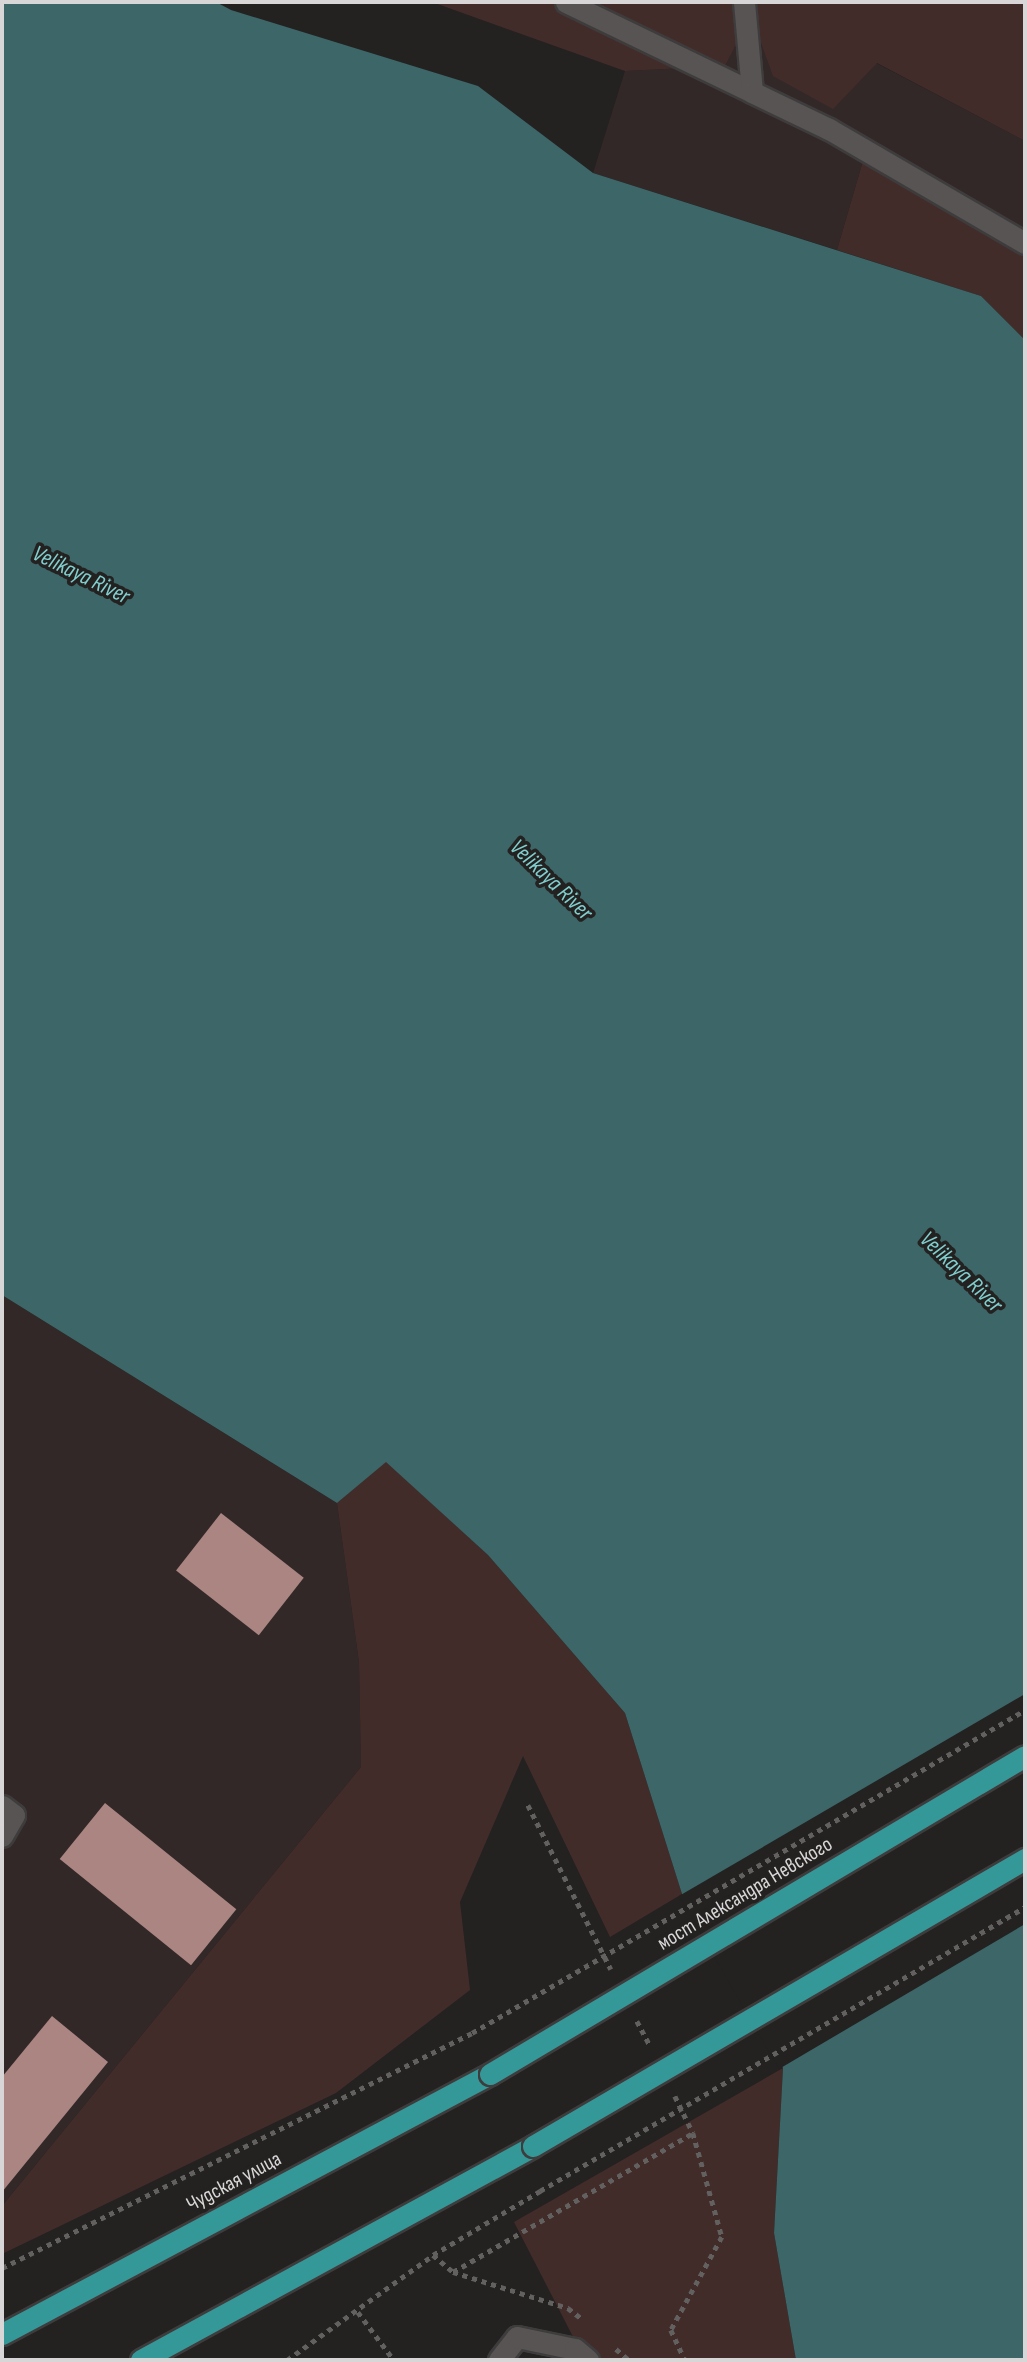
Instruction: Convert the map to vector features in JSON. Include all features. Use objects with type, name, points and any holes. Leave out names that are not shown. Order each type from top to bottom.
[{"type":"highway","name":"мост Александра Невского","points":[[490,2074],[1025,1756]]},
{"type":"highway","points":[[141,2360],[533,2146],[1025,1859]]},
{"type":"highway","name":"Чудская улица","points":[[2,2334],[490,2074]]},
{"type":"lane","points":[[566,2],[829,129],[1025,243]]},
{"type":"lane","points":[[744,2],[752,92]]},
{"type":"lane","points":[[2,1805],[14,1815],[2,1836]]},
{"type":"lane","points":[[499,2360],[517,2337],[575,2349],[588,2360]]},
{"type":"path","points":[[2,2268],[472,2033],[1025,1710]]},
{"type":"path","points":[[287,2360],[358,2312],[433,2255],[1025,1907]]},
{"type":"path","points":[[453,2272],[694,2133]]},
{"type":"path","points":[[433,2255],[453,2272],[568,2308],[589,2325]]},
{"type":"path","points":[[358,2312],[394,2360]]},
{"type":"path","points":[[609,2343],[629,2360]]},
{"type":"shaded area","points":[[432,2],[1025,2],[1025,141],[877,63],[833,109],[773,76],[751,15],[725,66],[625,71]]},
{"type":"shaded area","points":[[751,14],[876,63],[1025,141],[1025,255],[863,161],[837,250],[593,173],[625,71],[725,66]]},
{"type":"shaded area","points":[[863,161],[1025,255],[1025,340],[981,296],[837,250]]},
{"type":"shaded area","points":[[2,1295],[337,1503],[359,1662],[361,1767],[2,2206]]},
{"type":"shaded area","points":[[386,1461],[488,1555],[625,1713],[682,1894],[610,1937],[523,1756],[460,1902],[470,1990],[336,2093],[2,2254],[2,2206],[361,1767],[359,1662],[337,1503]]},
{"type":"shaded area","points":[[783,2068],[774,2233],[796,2360],[585,2360],[514,2222]]},
{"type":"water","name":"Velikaya River","points":[[2,2],[216,2],[231,10],[478,86],[593,173],[981,296],[1025,340],[1025,2360],[796,2360],[774,2233],[783,2068],[682,1894],[625,1713],[488,1555],[386,1462],[337,1503],[2,1295]]},
{"type":"pier","points":[[1025,1694],[1025,1924],[779,2069],[679,1896]]},
{"type":"building","points":[[221,1513],[304,1578],[259,1635],[176,1571]]},
{"type":"building","points":[[105,1803],[236,1909],[191,1965],[60,1859]]},
{"type":"building","points":[[52,2016],[108,2062],[2,2192],[2,2077]]}]
